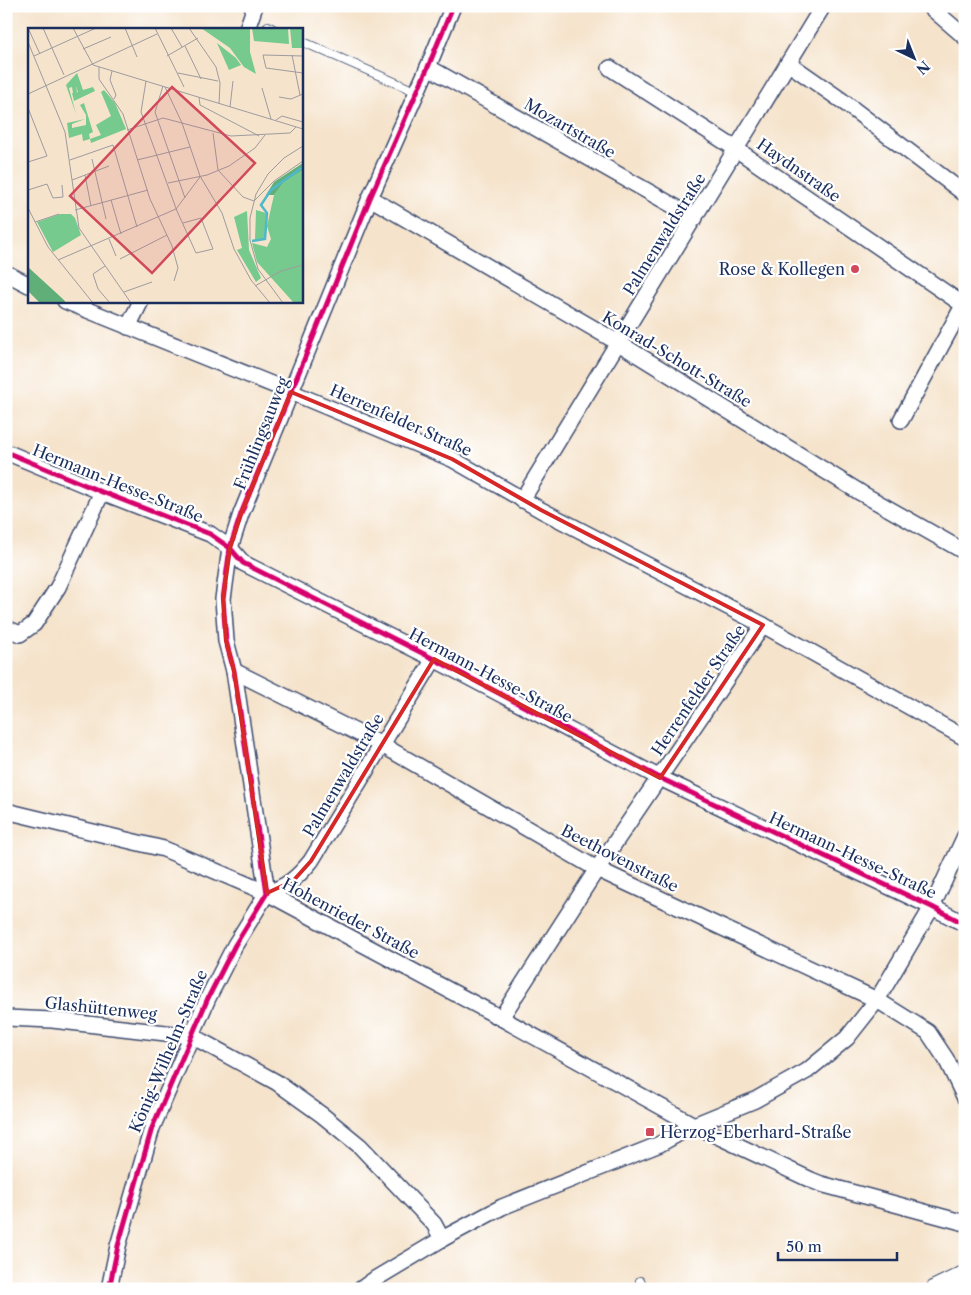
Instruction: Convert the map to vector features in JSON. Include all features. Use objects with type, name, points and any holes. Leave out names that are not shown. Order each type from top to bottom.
[{"type":"street","points":[[248,28],[255,6]]},
{"type":"street","name":"Frühlingsauweg","points":[[267,894],[234,671],[226,641],[223,599],[230,548],[241,514],[370,198],[453,6]]},
{"type":"street","name":"Palmenwaldstraße","points":[[522,500],[823,6]]},
{"type":"street","points":[[929,6],[965,37]]},
{"type":"street","points":[[788,63],[841,100],[965,194]]},
{"type":"street","name":"Mozartstraße","points":[[428,67],[695,218]]},
{"type":"street","name":"Haydnstraße","points":[[610,68],[736,149],[964,304]]},
{"type":"street","name":"Konrad-Schott-Straße","points":[[370,198],[617,342],[853,488],[965,552]]},
{"type":"street","points":[[6,273],[28,284]]},
{"type":"street","name":"Herrenfelder Straße","points":[[67,302],[452,459],[522,500],[763,625],[965,738]]},
{"type":"street","points":[[128,327],[140,302]]},
{"type":"street","points":[[900,420],[964,304]]},
{"type":"street","name":"Hermann-Hesse-Straße","points":[[6,452],[210,534],[230,548],[243,563],[434,659],[660,778],[932,906],[965,924]]},
{"type":"street","name":"Hermann-Hesse-Straße","points":[[6,628],[20,634],[34,624],[58,587],[102,492]]},
{"type":"street","name":"Herrenfelder Straße","points":[[597,869],[763,625]]},
{"type":"street","name":"Palmenwaldstraße","points":[[267,894],[293,882],[311,861],[434,659]]},
{"type":"street","name":"Beethovenstraße","points":[[234,671],[382,745],[597,869],[877,1000],[928,1032],[946,1059],[965,1098]]},
{"type":"street","name":"Hohenrieder Straße","points":[[6,811],[164,849],[267,894],[501,1018],[694,1125],[821,1184],[965,1223]]},
{"type":"street","points":[[361,1289],[442,1239],[502,1207],[660,1144],[694,1125],[756,1100],[807,1071],[847,1038],[877,1000],[932,906],[965,836]]},
{"type":"street","points":[[501,1018],[597,869]]},
{"type":"street","name":"König-Wilhelm-Straße","points":[[109,1289],[118,1246],[152,1128],[208,998],[235,945],[267,894]]},
{"type":"street","name":"Glashüttenweg","points":[[6,1018],[52,1020],[192,1036]]},
{"type":"street","points":[[192,1036],[276,1082],[322,1115],[360,1146],[434,1224],[442,1239]]},
{"type":"street","points":[[936,1289],[965,1275]]},
{"type":"lane","points":[[302,41],[417,92]]},
{"type":"highlighted area","points":[[291,392],[452,459],[541,510],[763,625],[660,778],[434,659],[311,861],[293,881],[267,893],[234,671],[226,641],[223,599],[230,548],[241,514]]},
{"type":"cycle path","points":[[109,1289],[118,1246],[152,1128],[208,998],[235,945],[267,893],[234,671],[226,641],[223,599],[230,548],[241,514],[370,198],[453,6]]},
{"type":"cycle path","points":[[6,452],[210,534],[230,548],[243,563],[434,659],[660,778],[965,924]]},
{"type":"place","name":"Rose & Kollegen","points":[[855,269]]},
{"type":"place","name":"Herzog-Eberhard-Straße","points":[[650,1132]]}]
